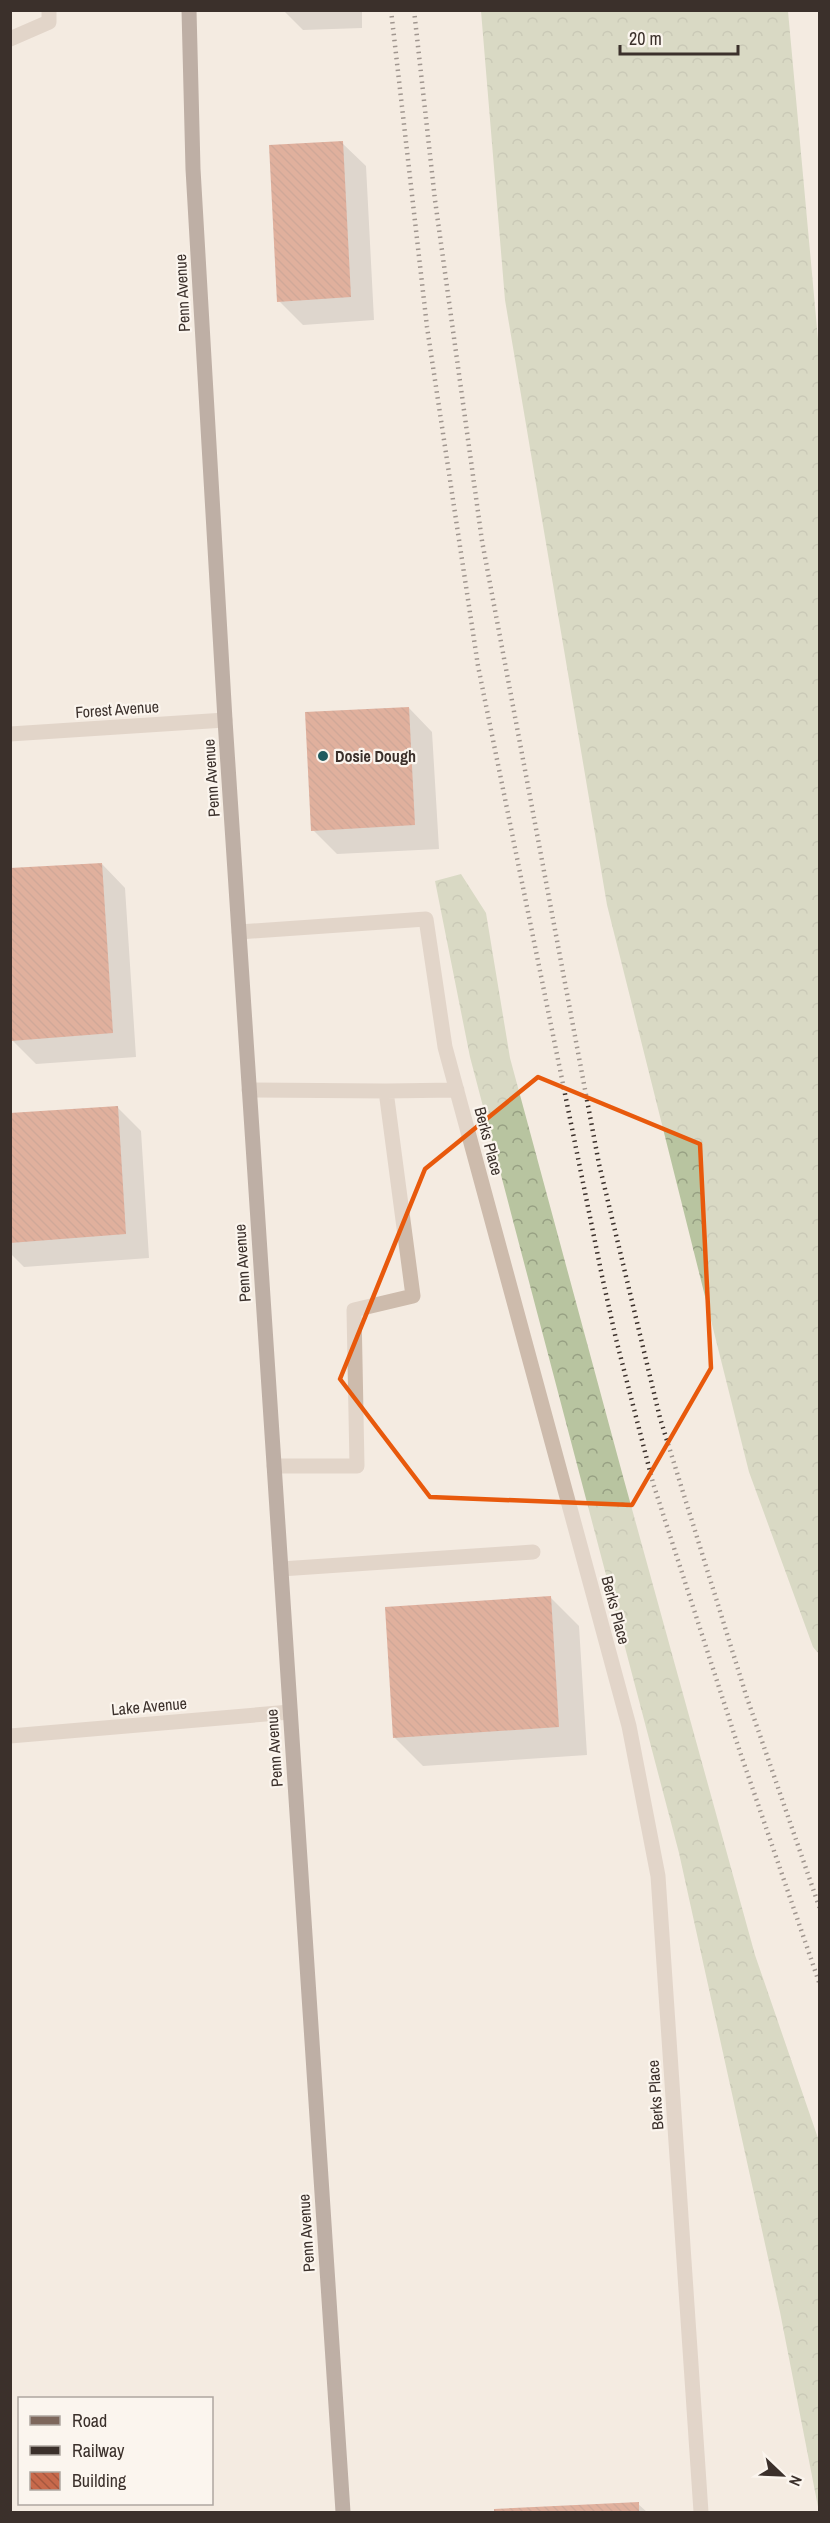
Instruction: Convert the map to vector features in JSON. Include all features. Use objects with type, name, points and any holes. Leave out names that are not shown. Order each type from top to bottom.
[{"type":"main road","name":"Penn Avenue","points":[[189,10],[193,169],[225,720],[343,2512]]},
{"type":"street","points":[[10,39],[50,22],[49,10]]},
{"type":"street","name":"Forest Avenue","points":[[10,734],[225,720]]},
{"type":"street","name":"Berks Place","points":[[239,932],[426,919],[445,1047],[629,1726],[658,1876],[701,2512]]},
{"type":"street","points":[[249,1090],[457,1090]]},
{"type":"street","points":[[274,1466],[357,1467],[354,1310],[413,1296],[386,1091]]},
{"type":"street","points":[[281,1569],[533,1552]]},
{"type":"street","name":"Lake Avenue","points":[[10,1736],[290,1712]]},
{"type":"highlighted area","points":[[538,1077],[700,1144],[711,1368],[632,1505],[430,1497],[340,1379],[425,1169]]},
{"type":"green space","points":[[481,11],[788,11],[820,361],[819,1654],[813,1647],[749,1472],[607,905],[505,300]]},
{"type":"green space","points":[[461,874],[486,913],[510,1058],[624,1480],[755,1955],[819,2141],[819,2512],[780,2312],[679,1853],[470,1057],[435,881]]},
{"type":"building","points":[[343,141],[351,297],[277,302],[269,145]]},
{"type":"building","points":[[409,707],[415,825],[311,831],[305,712]]},
{"type":"building","points":[[102,863],[113,1033],[11,1041],[10,868]]},
{"type":"building","points":[[118,1106],[126,1234],[10,1243],[10,1113]]},
{"type":"building","points":[[551,1596],[559,1727],[393,1738],[385,1607]]},
{"type":"building","points":[[639,2502],[639,2512],[494,2512],[494,2509]]},
{"type":"railway","points":[[391,10],[427,327],[478,666],[602,1276],[653,1483],[738,1746],[820,1985]]},
{"type":"railway","points":[[414,10],[435,200],[482,541],[599,1164],[660,1418],[746,1695],[820,1909]]},
{"type":"place","name":"Dosie Dough","points":[[323,756]]}]
